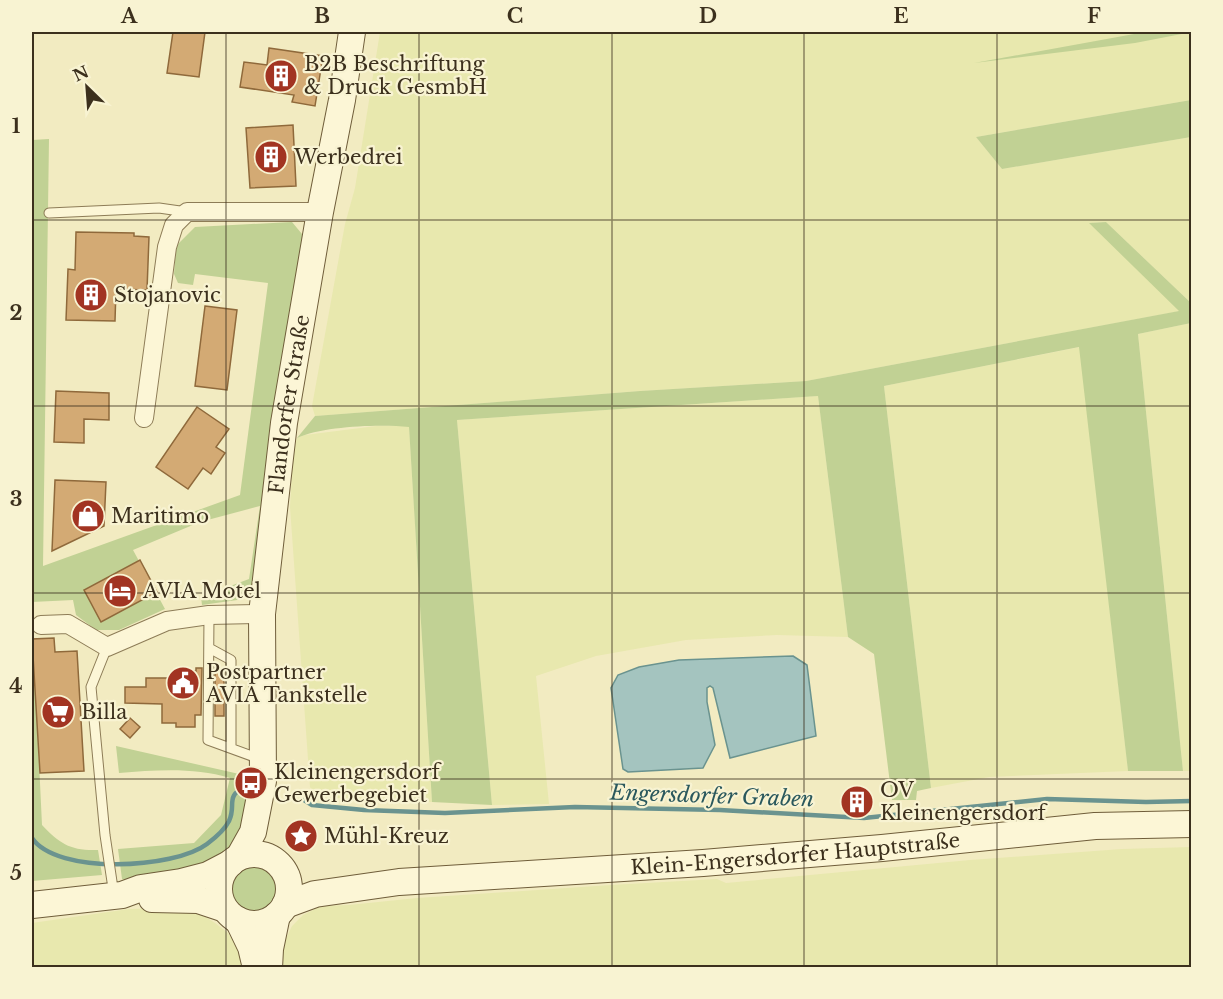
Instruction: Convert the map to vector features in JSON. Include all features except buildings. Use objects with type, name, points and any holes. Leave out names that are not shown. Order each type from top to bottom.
[{"type":"main road","name":"Flandorfer Straße","points":[[281,868],[271,840],[263,771],[262,614],[283,433],[352,32]]},
{"type":"main road","name":"Flandorfer Straße","points":[[235,860],[253,832],[263,771]]},
{"type":"main road","name":"Klein-Engersdorfer Hauptstraße","points":[[399,882],[715,862],[882,848],[1095,826],[1191,824]]},
{"type":"main road","points":[[32,905],[116,888],[141,888],[195,879],[235,860],[260,855],[268,857],[281,868],[312,877],[399,882]]},
{"type":"main road","points":[[235,860],[222,874],[220,896],[251,947],[256,968]]},
{"type":"main road","points":[[269,968],[270,949],[288,885],[281,868]]},
{"type":"main road","points":[[116,888],[143,900],[198,900],[247,923],[258,924],[281,910],[323,892],[399,882]]},
{"type":"street","points":[[144,418],[167,247],[174,225],[187,212],[320,212]]},
{"type":"street","points":[[41,626],[68,624],[107,647],[167,621],[209,615],[262,614]]},
{"type":"lane","points":[[50,213],[159,208],[187,212]]},
{"type":"lane","points":[[209,615],[208,740],[231,748],[263,771]]},
{"type":"lane","points":[[107,647],[91,687],[108,856],[116,888]]},
{"type":"lane","points":[[208,648],[231,660],[231,748]]},
{"type":"green space","points":[[380,32],[1191,32],[1191,100],[976,137],[1002,169],[1191,137],[1191,303],[1106,222],[1090,223],[1180,311],[806,381],[640,391],[315,416],[312,406],[345,224],[355,188]]},
{"type":"green space","points":[[1145,32],[1192,32],[1135,43],[974,63]]},
{"type":"green space","points":[[1191,100],[1191,137],[1002,169],[976,137]]},
{"type":"green space","points":[[49,139],[43,566],[240,495],[268,283],[195,274],[193,285],[178,283],[174,274],[176,246],[195,227],[292,222],[307,240],[254,585],[237,600],[202,605],[201,597],[249,579],[260,506],[200,522],[133,550],[165,609],[119,630],[96,630],[76,615],[73,600],[32,602],[32,140]]},
{"type":"green space","points":[[1106,222],[1191,303],[1191,323],[1138,334],[1183,771],[1128,771],[1079,347],[884,386],[931,788],[917,791],[916,800],[892,800],[874,654],[848,637],[818,396],[457,420],[492,805],[432,802],[409,427],[352,427],[321,431],[297,438],[315,416],[640,391],[806,381],[1179,311],[1089,223]]},
{"type":"green space","points":[[1191,323],[1191,771],[1183,771],[1138,334]]},
{"type":"green space","points":[[1080,347],[1128,771],[989,777],[931,788],[884,386]]},
{"type":"green space","points":[[818,396],[848,637],[777,635],[686,640],[596,656],[536,676],[549,804],[492,805],[457,420]]},
{"type":"green space","points":[[376,426],[409,426],[432,802],[316,797],[310,787],[290,507],[293,454],[297,438],[305,435]]},
{"type":"green space","points":[[32,614],[42,825],[61,842],[73,848],[98,850],[102,875],[32,881]]},
{"type":"green space","points":[[116,746],[248,776],[253,802],[250,822],[225,858],[132,882],[122,879],[118,849],[194,843],[221,815],[230,778],[189,771],[119,773]]},
{"type":"green space","points":[[1191,847],[1191,967],[280,968],[283,945],[292,926],[303,915],[321,906],[611,885],[717,879],[726,883],[970,860],[1122,849]]},
{"type":"green space","points":[[249,863],[259,863],[273,870],[280,889],[273,908],[259,915],[249,915],[239,911],[232,904],[228,894],[228,884],[232,874],[239,867]]},
{"type":"green space","points":[[172,908],[198,912],[228,933],[239,950],[246,968],[32,968],[32,923],[129,909]]},
{"type":"water","points":[[793,656],[807,665],[816,736],[730,758],[713,688],[710,686],[707,688],[707,702],[715,745],[703,768],[628,772],[623,769],[611,688],[618,675],[639,667],[679,660]]},
{"type":"waterway","name":"Engersdorfer Graben","points":[[32,838],[45,850],[65,858],[90,863],[144,863],[169,859],[191,852],[207,844],[216,836],[229,821],[233,797],[246,786]]},
{"type":"waterway","name":"Engersdorfer Graben","points":[[304,800],[312,805],[364,810],[445,813],[575,807],[720,810],[864,818],[1047,799],[1192,801]]},
{"type":"place","name":"B2B Beschriftung & Druck GesmbH","points":[[281,76]]},
{"type":"place","name":"Werbedrei","points":[[271,157]]},
{"type":"place","name":"Stojanovic","points":[[91,295]]},
{"type":"place","name":"Maritimo","points":[[88,516]]},
{"type":"place","name":"AVIA Motel","points":[[120,591]]},
{"type":"place","name":"Postpartner AVIA Tankstelle","points":[[183,683]]},
{"type":"place","name":"Billa","points":[[58,712]]},
{"type":"place","name":"Kleinengersdorf Gewerbegebiet","points":[[251,783]]},
{"type":"place","name":"OV Kleinengersdorf","points":[[857,802]]},
{"type":"place","name":"Mühl-Kreuz","points":[[301,836]]}]
